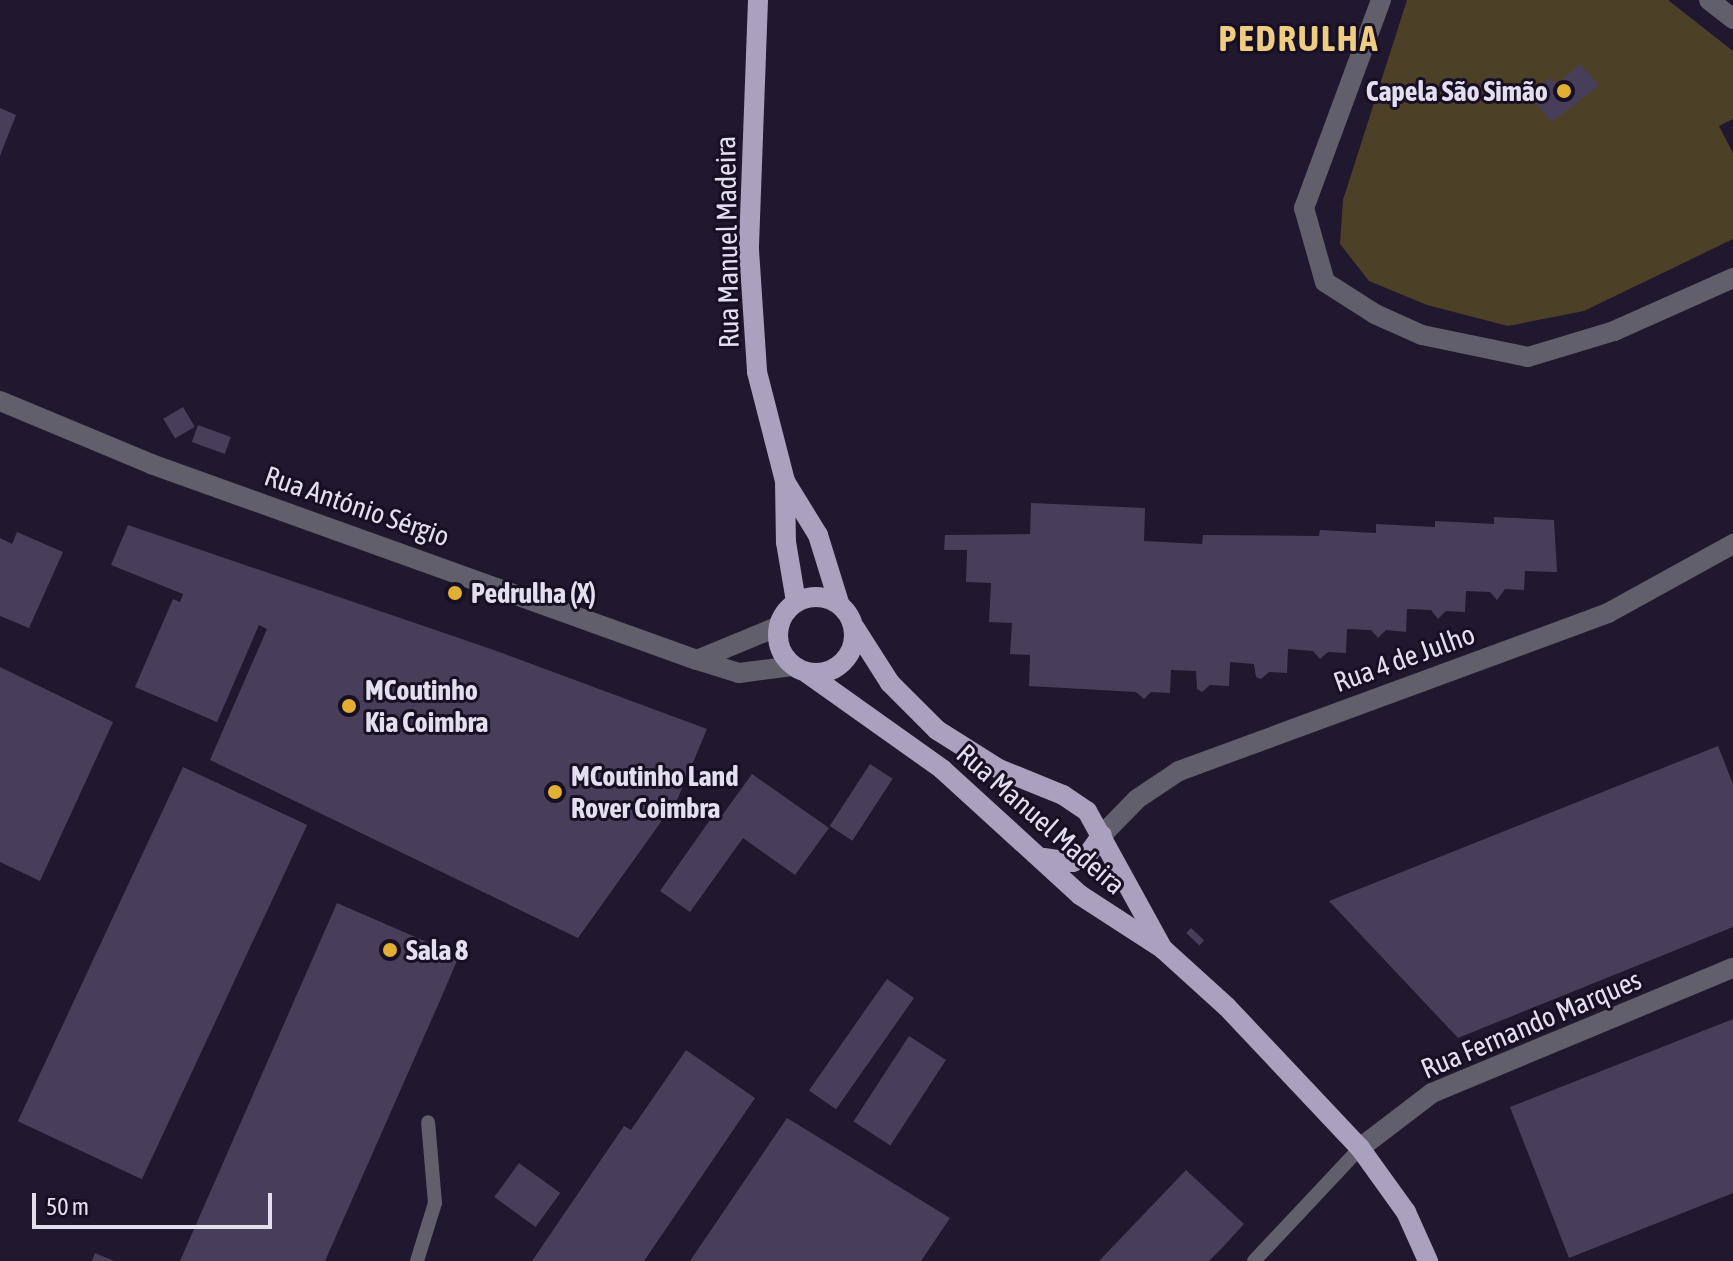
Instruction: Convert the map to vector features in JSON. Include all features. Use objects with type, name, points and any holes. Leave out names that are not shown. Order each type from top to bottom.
[{"type":"main road","name":"Rua Manuel Madeira","points":[[758,0],[749,250],[757,372],[785,481],[786,542],[796,602]]},
{"type":"main road","name":"Rua Manuel Madeira","points":[[785,481],[818,535],[839,603]]},
{"type":"main road","points":[[810,596],[839,603],[855,628],[854,643],[837,668],[800,669],[783,655],[779,626],[796,602],[810,596]]},
{"type":"main road","name":"Rua Manuel Madeira","points":[[855,628],[890,683],[937,730],[999,769],[1063,795],[1087,811],[1163,949]]},
{"type":"main road","name":"Rua Manuel Madeira","points":[[800,669],[942,769],[1044,858],[1080,895],[1163,949],[1227,1007],[1360,1148],[1406,1212],[1428,1261]]},
{"type":"main road","points":[[1044,858],[1073,862],[1086,857],[1102,835]]},
{"type":"street","points":[[1381,0],[1304,208],[1325,282],[1375,314],[1422,335],[1528,357],[1614,331],[1733,278]]},
{"type":"street","points":[[1709,0],[1733,19]]},
{"type":"street","name":"Rua António Sérgio","points":[[0,401],[151,464],[697,660],[739,673],[800,669]]},
{"type":"street","name":"Rua 4 de Julho","points":[[1102,835],[1137,799],[1179,771],[1608,613],[1733,544]]},
{"type":"street","points":[[697,660],[779,626]]},
{"type":"street","name":"Rua Fernando Marques","points":[[1360,1148],[1432,1093],[1733,968]]},
{"type":"lane","points":[[417,1261],[435,1203],[428,1122]]},
{"type":"lane","points":[[1254,1261],[1360,1148]]},
{"type":"shaded area","points":[[1407,0],[1668,0],[1733,51],[1733,119],[1719,126],[1733,153],[1733,239],[1584,311],[1508,326],[1427,305],[1369,281],[1340,244],[1343,200]]},
{"type":"building","name":"Capela São Simão","points":[[1580,64],[1599,85],[1552,122],[1530,97],[1550,78],[1557,85]]},
{"type":"building","points":[[0,108],[16,115],[0,156]]},
{"type":"building","points":[[183,407],[195,427],[175,439],[163,419]]},
{"type":"building","points":[[198,425],[231,437],[225,454],[192,442]]},
{"type":"building","points":[[1031,503],[1145,508],[1144,541],[1202,544],[1203,535],[1319,536],[1320,530],[1376,533],[1376,524],[1435,527],[1435,521],[1494,524],[1494,517],[1554,520],[1557,572],[1525,571],[1524,590],[1505,589],[1497,600],[1490,592],[1466,591],[1465,612],[1446,611],[1438,619],[1431,610],[1407,609],[1406,632],[1386,630],[1378,638],[1371,630],[1347,629],[1346,653],[1328,652],[1320,659],[1313,651],[1288,649],[1287,673],[1269,672],[1261,679],[1256,677],[1254,664],[1230,662],[1229,686],[1210,685],[1202,692],[1197,689],[1196,671],[1171,670],[1170,693],[1151,692],[1144,699],[1136,692],[1029,686],[1030,655],[1010,654],[1012,623],[989,622],[991,583],[966,582],[967,550],[944,550],[945,535],[1030,534]]},
{"type":"building","points":[[128,525],[491,649],[707,729],[678,798],[578,938],[210,760],[267,629],[259,625],[217,722],[135,687],[173,599],[180,602],[183,594],[111,565]]},
{"type":"building","points":[[17,532],[63,552],[29,628],[0,616],[0,538],[12,544]]},
{"type":"building","points":[[0,667],[113,722],[40,881],[0,862]]},
{"type":"building","points":[[1718,746],[1733,784],[1733,927],[1458,1038],[1329,901]]},
{"type":"building","points":[[870,764],[893,779],[852,841],[830,826]]},
{"type":"building","points":[[183,767],[307,825],[142,1179],[18,1121]]},
{"type":"building","points":[[752,774],[829,828],[795,875],[743,838],[690,912],[660,891],[712,817],[718,821]]},
{"type":"building","points":[[337,903],[459,956],[438,1005],[325,1261],[180,1261]]},
{"type":"building","points":[[1191,928],[1204,940],[1199,945],[1186,933]]},
{"type":"building","points":[[887,979],[914,998],[836,1109],[809,1090]]},
{"type":"building","points":[[1733,1019],[1733,1193],[1569,1258],[1510,1107]]},
{"type":"building","points":[[909,1036],[946,1060],[890,1146],[853,1122]]},
{"type":"building","points":[[686,1050],[755,1098],[644,1261],[532,1261],[624,1126],[631,1130]]},
{"type":"building","points":[[787,1118],[950,1218],[921,1261],[690,1261]]},
{"type":"building","points":[[519,1163],[560,1193],[536,1227],[494,1197]]},
{"type":"building","points":[[1186,1170],[1244,1224],[1223,1247],[1209,1261],[1099,1261]]},
{"type":"building","points":[[95,1253],[114,1261],[92,1261]]},
{"type":"place","name":"Capela São Simão","points":[[1564,91]]},
{"type":"place","name":"Pedrulha (X)","points":[[455,593]]},
{"type":"place","name":"MCoutinho Kia Coimbra","points":[[349,706]]},
{"type":"place","name":"MCoutinho Land Rover Coimbra","points":[[555,792]]},
{"type":"place","name":"Sala 8","points":[[390,950]]},
{"type":"district","name":"PEDRULHA","points":[[1299,39]]}]
